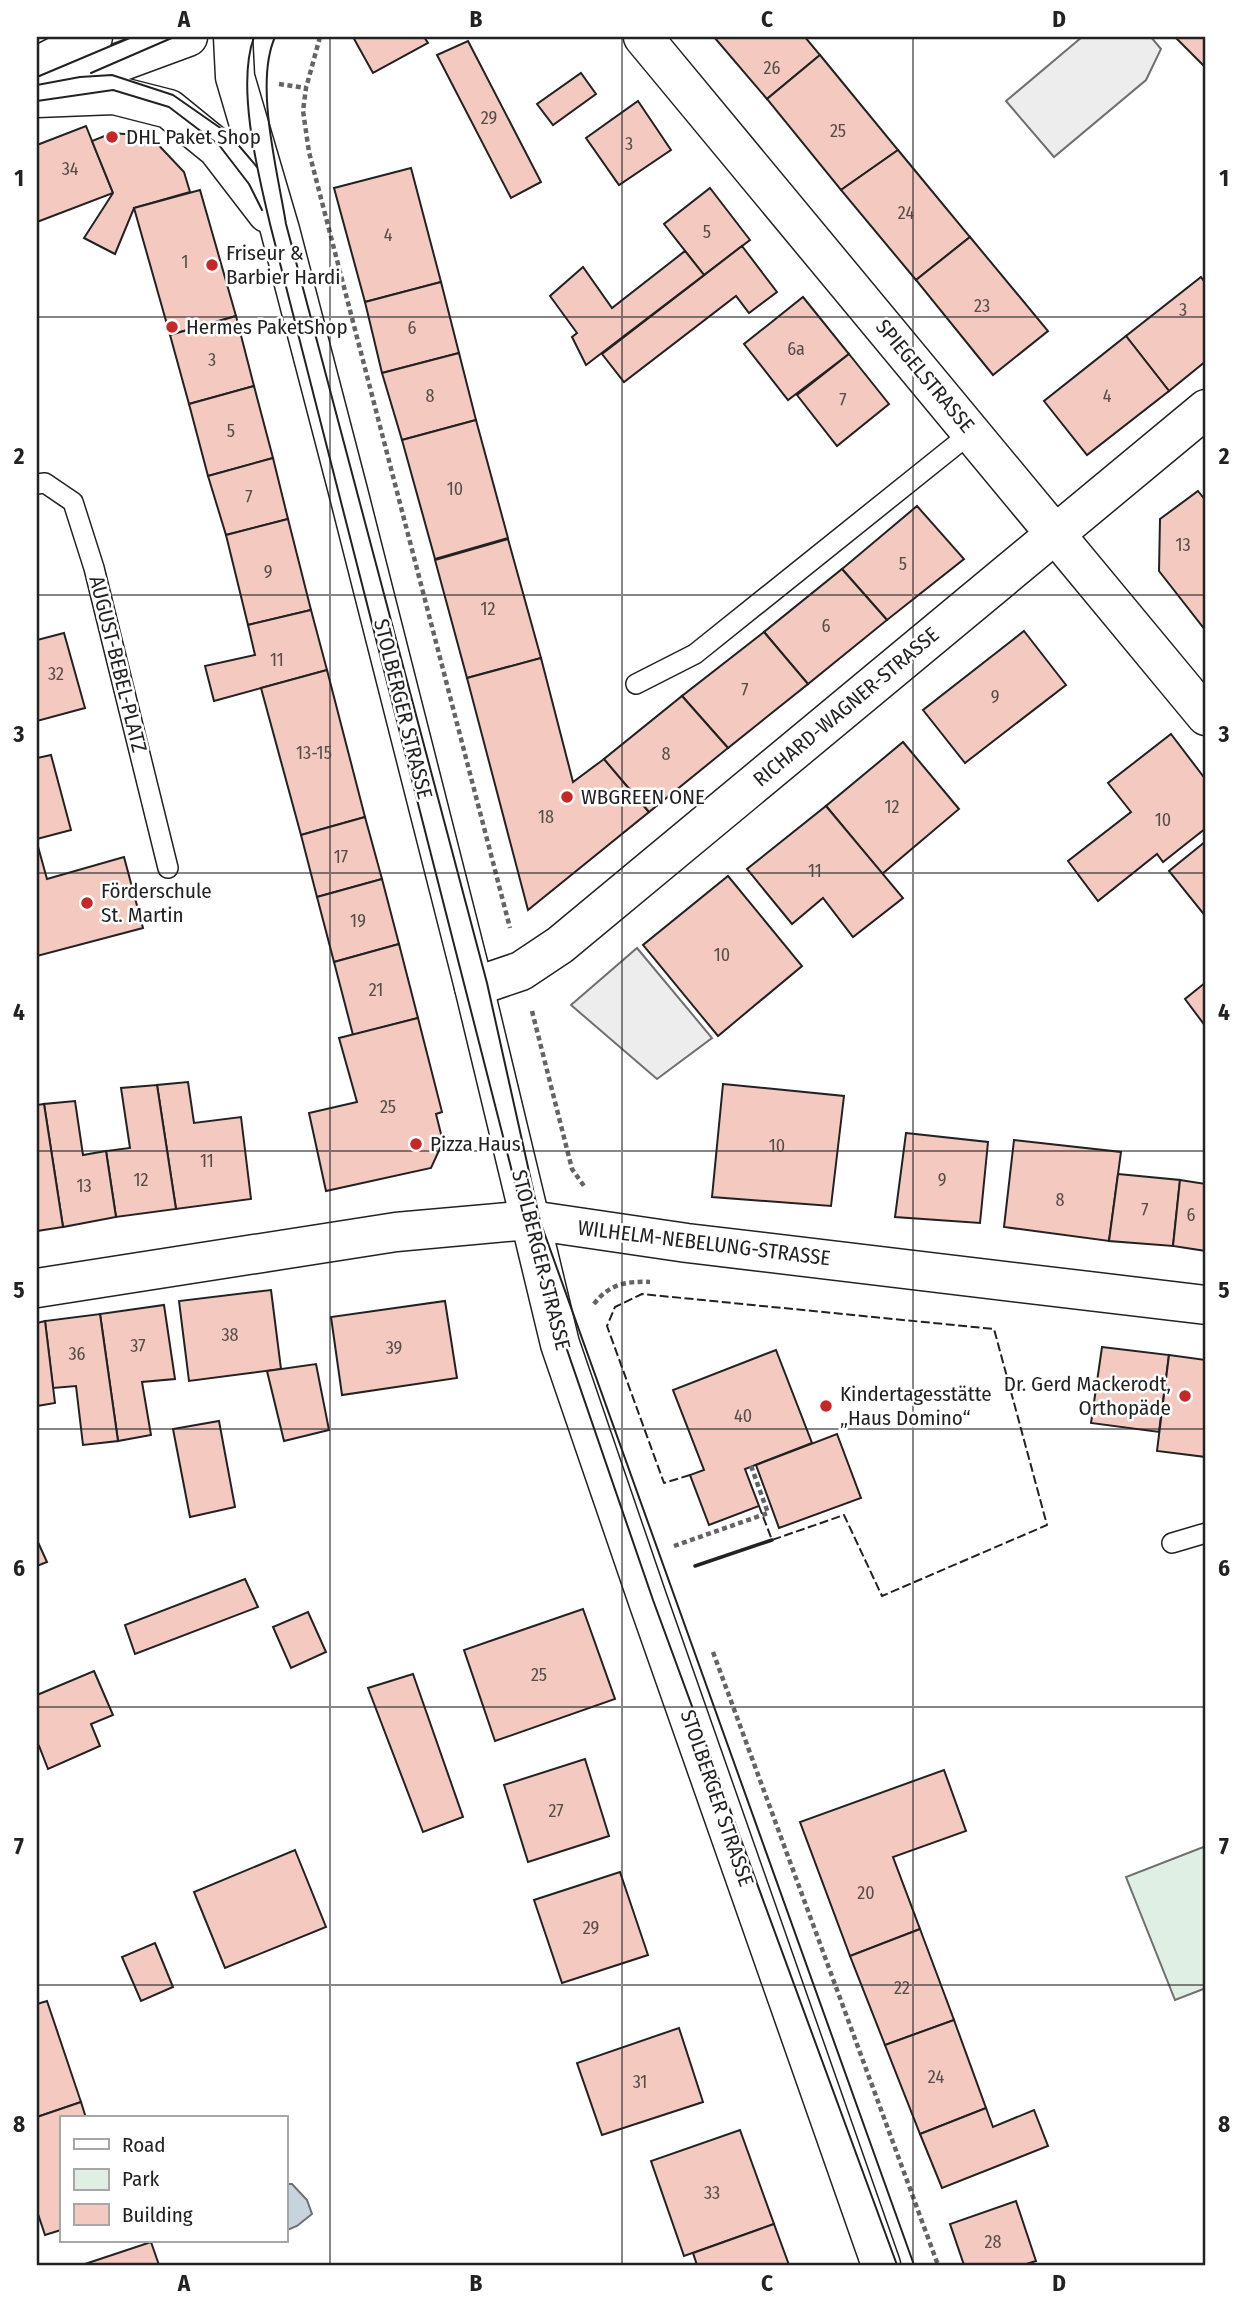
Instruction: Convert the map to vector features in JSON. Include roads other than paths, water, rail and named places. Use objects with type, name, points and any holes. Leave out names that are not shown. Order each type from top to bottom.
[{"type":"street","points":[[37,72],[47,61],[93,37]]},
{"type":"street","points":[[37,92],[188,37]]},
{"type":"street","name":"STOLBERGER STRASSE","points":[[233,37],[235,77],[280,230],[474,987],[564,1356],[881,2265]]},
{"type":"street","name":"SPIEGELSTRASSE","points":[[643,37],[1206,716]]},
{"type":"street","name":"STOLBERGER STRASSE","points":[[37,98],[114,95],[169,109],[217,148],[280,230]]},
{"type":"street","name":"RICHARD-WAGNER-STRASSE","points":[[474,987],[521,971],[560,945],[1206,409]]},
{"type":"street","name":"WILHELM-NEBELUNG-STRASSE","points":[[37,1289],[396,1232],[530,1220],[687,1243],[1206,1305]]},
{"type":"lane","points":[[636,684],[695,654],[972,432]]},
{"type":"lane","name":"AUGUST-BEBEL-PLATZ","points":[[37,484],[46,483],[73,502],[94,568],[168,868]]},
{"type":"lane","points":[[1172,1543],[1206,1533]]},
{"type":"tram line","points":[[37,77],[132,37]]},
{"type":"tram line","points":[[91,73],[174,37]]},
{"type":"tram line","points":[[254,37],[249,57],[248,104],[265,203],[530,1242],[653,1600],[897,2265]]},
{"type":"tram line","points":[[275,37],[269,56],[267,103],[273,155],[286,224],[487,983],[540,1221],[914,2265]]},
{"type":"tram line","points":[[37,85],[80,77],[112,75],[173,95],[229,134],[257,167]]},
{"type":"tram line","points":[[37,101],[113,90],[169,107],[219,145],[249,184],[262,210]]},
{"type":"place","name":"DHL Paket Shop","points":[[112,137]]},
{"type":"place","name":"Friseur & Barbier Hardi","points":[[212,265]]},
{"type":"place","name":"Hermes PaketShop","points":[[172,327]]},
{"type":"place","name":"WBGREEN ONE","points":[[567,797]]},
{"type":"place","name":"Förderschule St. Martin","points":[[87,903]]},
{"type":"place","name":"Pizza Haus","points":[[416,1144]]},
{"type":"place","name":"Dr. Gerd Mackerodt, Orthopäde","points":[[1185,1396]]},
{"type":"place","name":"Kindertagesstätte „Haus Domino“","points":[[826,1406]]}]
